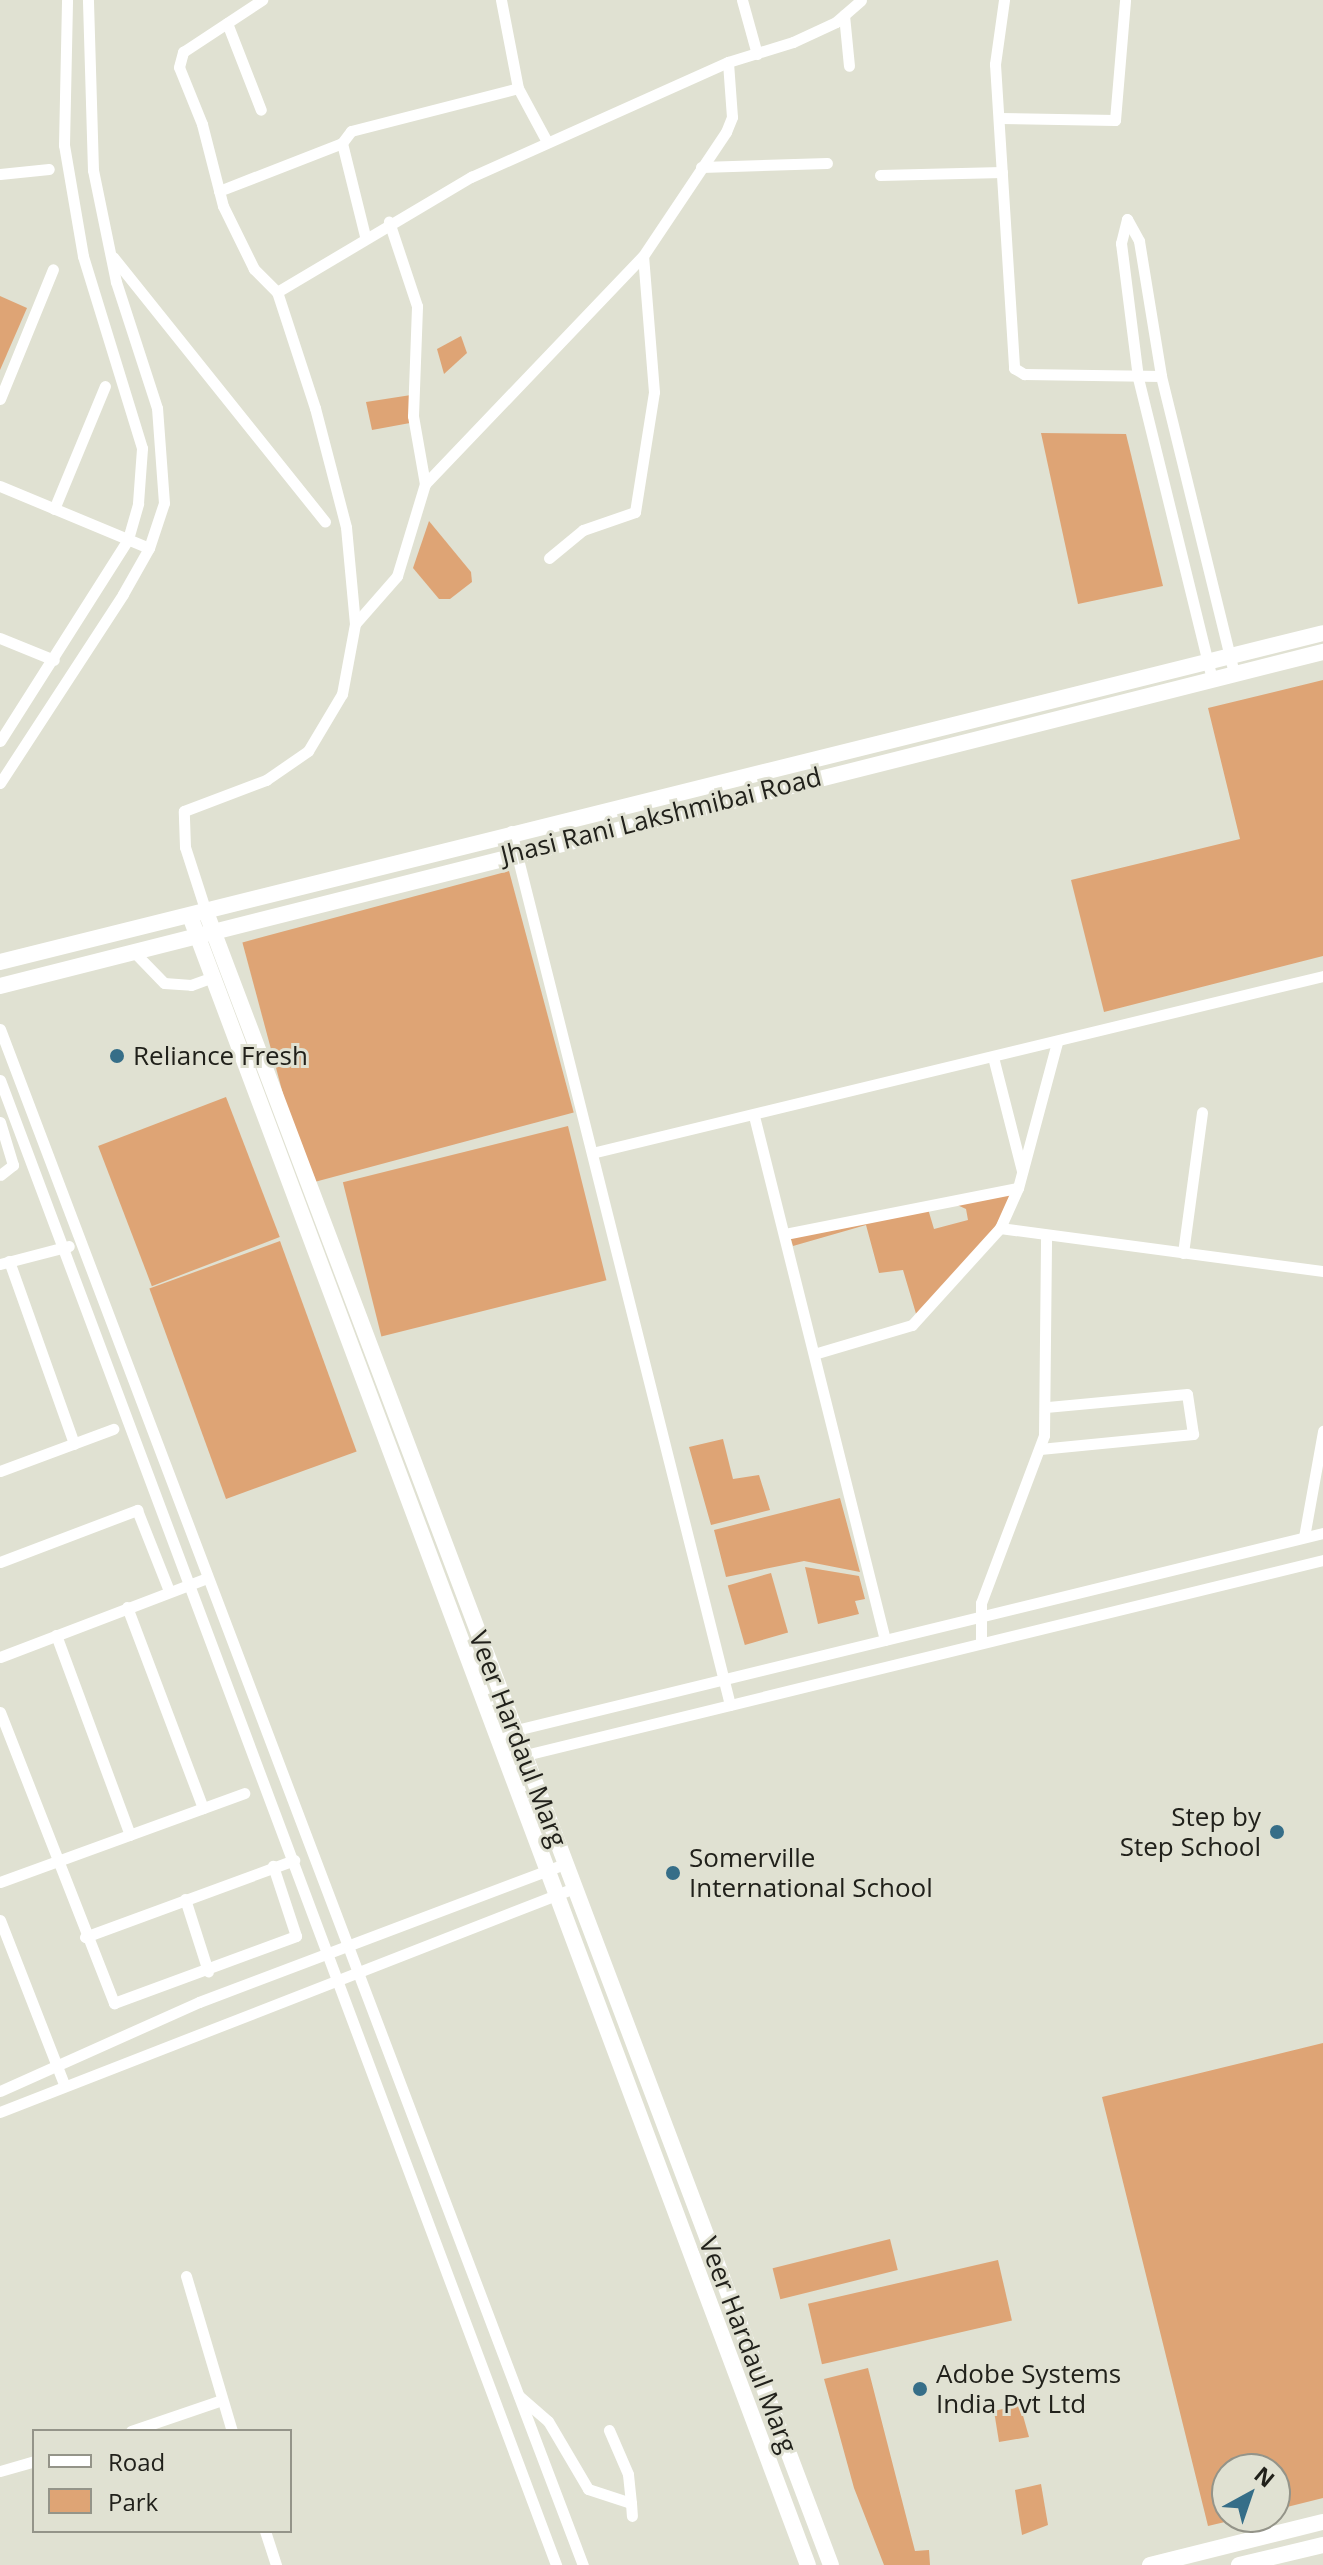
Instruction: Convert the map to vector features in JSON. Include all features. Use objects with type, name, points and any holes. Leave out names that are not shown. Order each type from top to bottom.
[{"type":"street","points":[[0,741],[128,539],[142,448],[83,256],[65,155],[67,0]]},
{"type":"street","points":[[0,783],[149,548],[164,503],[157,408],[110,253],[93,170],[88,0]]},
{"type":"street","points":[[198,914],[185,847],[184,811],[266,780],[308,751],[342,694],[355,624],[346,527],[277,292],[239,245],[178,59],[262,0]]},
{"type":"street","points":[[501,0],[518,88],[546,140]]},
{"type":"street","points":[[742,0],[757,54]]},
{"type":"street","points":[[277,292],[389,222],[546,140],[728,62],[757,54],[844,15],[861,0]]},
{"type":"street","points":[[1004,0],[995,64],[1014,368],[1024,374],[1161,376]]},
{"type":"street","points":[[999,118],[1115,120],[1125,0]]},
{"type":"street","points":[[844,15],[849,66]]},
{"type":"street","points":[[227,23],[261,110]]},
{"type":"street","points":[[424,481],[643,256],[732,117],[728,62]]},
{"type":"street","points":[[219,191],[342,143],[351,131],[518,88]]},
{"type":"street","points":[[342,143],[365,236]]},
{"type":"street","points":[[701,167],[827,163]]},
{"type":"street","points":[[0,174],[49,169]]},
{"type":"street","points":[[880,175],[1002,172]]},
{"type":"street","points":[[1212,679],[1138,378],[1121,243],[1127,219],[1139,241],[1161,376],[1234,674]]},
{"type":"street","points":[[355,624],[397,576],[424,481],[413,416],[417,306],[389,222]]},
{"type":"street","points":[[110,253],[325,522]]},
{"type":"street","points":[[549,558],[583,530],[635,512],[654,392],[643,256]]},
{"type":"street","points":[[0,399],[53,269]]},
{"type":"street","points":[[54,509],[105,386]]},
{"type":"street","points":[[0,486],[149,548]]},
{"type":"street","name":"Jhasi Rani Lakshmibai Road","points":[[0,962],[198,914],[511,831],[1323,633]]},
{"type":"street","points":[[0,638],[54,660]]},
{"type":"street","name":"Jhasi Rani Lakshmibai Road","points":[[0,986],[516,851],[1323,652]]},
{"type":"street","points":[[511,831],[596,1152],[730,1705]]},
{"type":"street","name":"Veer Hardaul Marg","points":[[198,914],[515,1731],[831,2565]]},
{"type":"street","name":"Veer Hardaul Marg","points":[[206,933],[213,977],[554,1895],[808,2565]]},
{"type":"street","points":[[134,952],[164,983],[179,987],[213,977]]},
{"type":"street","points":[[596,1152],[1323,976]]},
{"type":"street","points":[[0,1029],[583,2565]]},
{"type":"street","points":[[814,1354],[912,1325],[1000,1228],[1018,1188],[1057,1042]]},
{"type":"street","points":[[993,1057],[1022,1172]]},
{"type":"street","points":[[0,1080],[3,1095],[188,1585],[339,1977],[556,2565]]},
{"type":"street","points":[[1183,1253],[1202,1112]]},
{"type":"street","points":[[754,1116],[885,1640]]},
{"type":"street","points":[[0,1122],[13,1165],[0,1175]]},
{"type":"street","points":[[785,1234],[1018,1188]]},
{"type":"street","points":[[1000,1228],[1323,1271]]},
{"type":"street","points":[[981,1639],[978,1616],[1040,1449],[1046,1407],[1046,1236]]},
{"type":"street","points":[[74,1444],[5,1263],[80,1243]]},
{"type":"street","points":[[1040,1449],[1193,1434],[1187,1394],[1046,1407]]},
{"type":"street","points":[[0,1471],[113,1429]]},
{"type":"street","points":[[1304,1537],[1323,1431]]},
{"type":"street","points":[[0,1562],[137,1510],[169,1591]]},
{"type":"street","points":[[496,1735],[1323,1533]]},
{"type":"street","points":[[505,1760],[981,1639],[1323,1560]]},
{"type":"street","points":[[0,1657],[207,1578]]},
{"type":"street","points":[[127,1607],[203,1808]]},
{"type":"street","points":[[56,1635],[130,1835]]},
{"type":"street","points":[[0,1712],[85,1937],[114,2003],[208,1971],[296,1936],[273,1866]]},
{"type":"street","points":[[0,1882],[244,1793]]},
{"type":"street","points":[[85,1937],[294,1860]]},
{"type":"street","points":[[0,2091],[199,2002],[565,1864]]},
{"type":"street","points":[[0,2112],[356,1970],[574,1888]]},
{"type":"street","points":[[185,1899],[208,1971]]},
{"type":"street","points":[[0,1920],[64,2084]]},
{"type":"street","points":[[186,2276],[231,2429]]},
{"type":"street","points":[[519,2395],[548,2421],[588,2489],[632,2510],[628,2474],[609,2430]]},
{"type":"street","points":[[137,2429],[222,2400]]},
{"type":"street","points":[[0,2471],[32,2462]]},
{"type":"street","points":[[1150,2565],[1323,2522]]},
{"type":"street","points":[[266,2533],[276,2565]]},
{"type":"street","points":[[1239,2565],[1323,2545]]},
{"type":"green space","points":[[0,296],[27,308],[0,370]]},
{"type":"green space","points":[[461,336],[467,353],[444,374],[437,349]]},
{"type":"green space","points":[[411,395],[410,423],[372,430],[366,402]]},
{"type":"green space","points":[[1041,433],[1126,434],[1163,586],[1078,604]]},
{"type":"green space","points":[[429,521],[471,572],[472,582],[450,599],[439,599],[413,568]]},
{"type":"green space","points":[[1323,680],[1323,956],[1104,1012],[1071,880],[1240,839],[1208,708]]},
{"type":"green space","points":[[509,871],[574,1112],[307,1184],[242,942]]},
{"type":"green space","points":[[226,1097],[280,1237],[152,1286],[98,1146]]},
{"type":"green space","points":[[568,1126],[606,1280],[381,1336],[343,1182]]},
{"type":"green space","points":[[1013,1192],[995,1228],[917,1317],[903,1270],[879,1273],[866,1225],[793,1246],[790,1236],[928,1209],[934,1229],[968,1220],[966,1209],[955,1204]]},
{"type":"green space","points":[[280,1241],[357,1451],[226,1499],[149,1289]]},
{"type":"green space","points":[[723,1439],[733,1479],[759,1475],[770,1510],[711,1525],[689,1447]]},
{"type":"green space","points":[[840,1498],[860,1572],[804,1561],[726,1577],[714,1530]]},
{"type":"green space","points":[[805,1567],[859,1576],[865,1599],[855,1601],[859,1614],[818,1624]]},
{"type":"green space","points":[[771,1573],[788,1633],[745,1645],[728,1585]]},
{"type":"green space","points":[[1323,2043],[1323,2498],[1291,2506],[1291,2453],[1211,2453],[1211,2525],[1208,2526],[1102,2097]]},
{"type":"green space","points":[[890,2239],[898,2270],[780,2299],[773,2268]]},
{"type":"green space","points":[[998,2260],[1012,2320],[822,2364],[808,2304]]},
{"type":"green space","points":[[868,2368],[915,2551],[929,2550],[930,2565],[884,2565],[854,2488],[824,2379]]},
{"type":"green space","points":[[1020,2405],[1029,2437],[999,2442],[994,2411]]},
{"type":"green space","points":[[1041,2484],[1048,2525],[1022,2535],[1015,2490]]},
{"type":"place","name":"Reliance Fresh","points":[[117,1056]]},
{"type":"place","name":"Step by Step School","points":[[1277,1832]]},
{"type":"place","name":"Somerville International School","points":[[673,1873]]},
{"type":"place","name":"Adobe Systems India Pvt Ltd","points":[[920,2389]]}]
